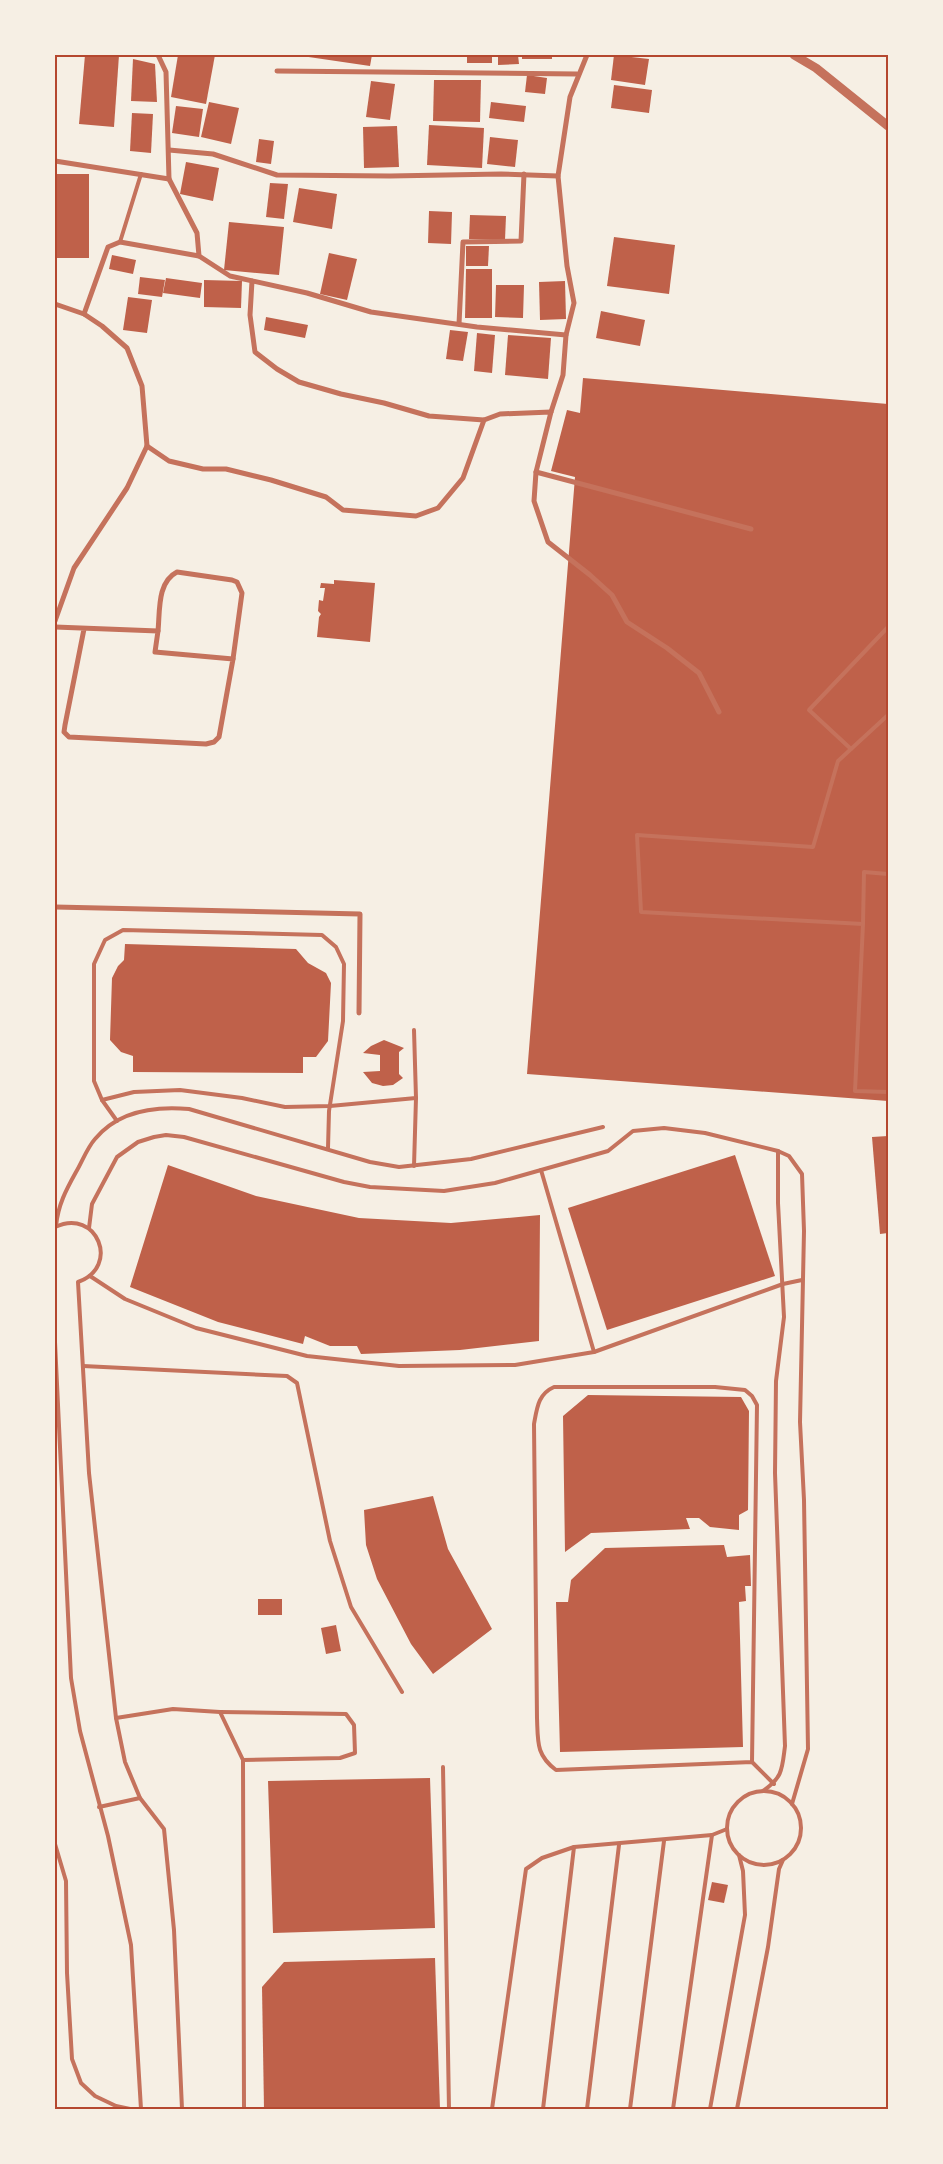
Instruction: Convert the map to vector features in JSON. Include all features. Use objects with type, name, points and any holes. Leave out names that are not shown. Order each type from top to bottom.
[{"type":"street","points":[[158,55],[166,72],[169,179],[197,233],[199,256]]},
{"type":"street","points":[[587,55],[570,97],[558,176],[567,266],[574,303],[566,335],[563,375],[551,412],[536,472],[534,501],[548,542],[612,595],[627,622],[667,648],[699,673],[719,712]]},
{"type":"street","points":[[794,55],[816,68],[888,126]]},
{"type":"street","points":[[277,72],[578,74]]},
{"type":"street","points":[[169,150],[213,154],[278,175],[524,174],[558,176]]},
{"type":"street","points":[[55,161],[169,179]]},
{"type":"street","points":[[459,324],[463,242],[521,241],[524,174]]},
{"type":"street","points":[[84,314],[108,247],[120,242],[199,256],[230,276],[307,292],[371,312],[459,324],[566,335]]},
{"type":"street","points":[[252,281],[250,315],[255,352],[299,382],[429,416],[484,420],[500,414],[551,412]]},
{"type":"street","points":[[55,304],[84,314],[102,326],[127,348],[142,386],[147,446],[127,488],[74,568],[55,621]]},
{"type":"street","points":[[147,446],[170,461],[203,470],[226,469],[326,497],[343,510],[416,516],[438,508],[463,478],[484,420]]},
{"type":"street","points":[[536,472],[750,529]]},
{"type":"street","points":[[84,629],[64,732],[69,737],[206,744],[214,742],[219,737],[233,659],[242,593],[237,582],[232,580],[177,572],[170,576],[164,586],[155,652],[233,659]]},
{"type":"street","points":[[55,627],[158,631]]},
{"type":"street","points":[[55,907],[360,914],[359,1013]]},
{"type":"lane","points":[[120,242],[141,174]]},
{"type":"lane","points":[[851,748],[809,710],[888,627]]},
{"type":"lane","points":[[863,924],[641,912],[637,835],[813,847],[838,761],[888,715]]},
{"type":"lane","points":[[888,874],[864,872],[855,1091],[888,1092]]},
{"type":"lane","points":[[117,1121],[102,1100],[94,1081],[94,964],[106,940],[123,930],[322,935],[336,947],[344,964],[343,1021],[330,1106],[328,1148]]},
{"type":"lane","points":[[414,1030],[416,1098],[414,1166]]},
{"type":"lane","points":[[102,1100],[134,1092],[180,1090],[242,1098],[285,1107],[330,1106],[416,1098]]},
{"type":"lane","points":[[182,2109],[174,1930],[164,1829],[140,1798],[125,1762],[116,1718],[89,1473],[78,1282],[90,1276],[99,1265],[101,1252],[98,1239],[89,1228],[70,1222],[56,1226],[57,1211],[62,1199],[94,1139],[117,1121],[148,1109],[165,1107],[190,1109],[328,1148],[370,1162],[399,1167],[471,1159],[603,1127]]},
{"type":"lane","points":[[89,1228],[92,1204],[117,1157],[138,1142],[166,1135],[184,1137],[344,1182],[370,1187],[444,1191],[495,1183],[608,1151],[634,1131],[664,1128],[705,1133],[778,1151],[789,1156],[802,1174],[804,1231],[800,1422],[804,1500],[808,1749],[792,1804]]},
{"type":"lane","points":[[763,1791],[774,1784],[782,1774],[785,1746],[782,1618],[775,1474],[776,1381],[784,1318],[778,1203],[778,1151]]},
{"type":"lane","points":[[541,1170],[594,1352]]},
{"type":"lane","points":[[90,1276],[125,1299],[196,1328],[307,1356],[399,1366],[514,1365],[594,1352],[783,1284],[802,1280]]},
{"type":"lane","points":[[55,1342],[71,1678],[80,1731],[108,1836],[131,1945],[141,2109]]},
{"type":"lane","points":[[83,1366],[286,1376],[298,1383],[330,1542],[351,1606],[402,1692]]},
{"type":"lane","points":[[752,1762],[556,1770],[544,1761],[538,1745],[537,1727],[534,1424],[539,1400],[546,1391],[554,1388],[715,1388],[745,1390],[752,1396],[757,1405],[752,1762],[774,1784]]},
{"type":"lane","points":[[116,1718],[173,1709],[220,1712],[346,1714],[354,1725],[355,1753],[340,1758],[243,1760]]},
{"type":"lane","points":[[220,1712],[243,1760],[244,2109]]},
{"type":"lane","points":[[443,1768],[449,2109]]},
{"type":"lane","points":[[710,2109],[744,1915],[743,1871],[739,1856],[730,1843],[727,1828],[729,1817],[734,1807],[752,1793],[763,1791],[779,1794],[792,1804],[798,1813],[801,1823],[801,1834],[792,1854],[772,1865],[760,1865],[749,1862],[739,1856]]},
{"type":"lane","points":[[99,1807],[140,1798]]},
{"type":"lane","points":[[492,2109],[526,1869],[542,1858],[574,1848],[712,1835],[727,1828]]},
{"type":"lane","points":[[673,2109],[712,1835]]},
{"type":"lane","points":[[630,2109],[664,1841]]},
{"type":"lane","points":[[55,1844],[66,1881],[67,1973],[72,2059],[81,2083],[95,2096],[116,2106],[130,2109]]},
{"type":"lane","points":[[587,2109],[619,1845]]},
{"type":"lane","points":[[544,2109],[574,1848]]},
{"type":"lane","points":[[736,2109],[768,1947],[779,1869],[783,1860]]},
{"type":"building","points":[[85,55],[119,55],[114,127],[79,124]]},
{"type":"building","points":[[178,55],[215,55],[206,104],[171,97]]},
{"type":"building","points":[[295,55],[372,55],[370,66]]},
{"type":"building","points":[[467,55],[492,55],[492,63],[467,63]]},
{"type":"building","points":[[498,55],[518,55],[519,64],[498,65]]},
{"type":"building","points":[[522,55],[552,55],[552,59],[522,59]]},
{"type":"building","points":[[614,55],[649,59],[645,85],[611,80]]},
{"type":"building","points":[[133,59],[155,64],[157,102],[131,101]]},
{"type":"building","points":[[527,75],[547,78],[545,94],[525,92]]},
{"type":"building","points":[[434,80],[481,80],[480,122],[433,121]]},
{"type":"building","points":[[371,81],[395,84],[390,120],[366,117]]},
{"type":"building","points":[[614,85],[652,90],[649,113],[611,108]]},
{"type":"building","points":[[209,102],[239,108],[231,144],[201,137]]},
{"type":"building","points":[[491,102],[526,106],[524,122],[489,118]]},
{"type":"building","points":[[176,106],[203,109],[199,137],[172,133]]},
{"type":"building","points":[[132,113],[153,114],[151,153],[130,151]]},
{"type":"building","points":[[429,125],[484,128],[482,168],[427,165]]},
{"type":"building","points":[[397,126],[399,167],[364,168],[363,127]]},
{"type":"building","points":[[490,137],[518,140],[515,167],[487,164]]},
{"type":"building","points":[[259,139],[274,141],[271,164],[256,162]]},
{"type":"building","points":[[186,162],[219,168],[213,201],[180,194]]},
{"type":"building","points":[[55,174],[89,174],[89,258],[55,258]]},
{"type":"building","points":[[270,183],[288,184],[284,219],[266,217]]},
{"type":"building","points":[[299,188],[337,194],[332,229],[293,222]]},
{"type":"building","points":[[429,211],[452,212],[451,244],[428,243]]},
{"type":"building","points":[[470,215],[506,216],[505,240],[469,239]]},
{"type":"building","points":[[229,222],[284,227],[279,275],[224,270]]},
{"type":"building","points":[[614,237],[675,245],[669,294],[607,286]]},
{"type":"building","points":[[466,246],[489,246],[488,266],[466,266]]},
{"type":"building","points":[[329,253],[357,259],[347,300],[320,294]]},
{"type":"building","points":[[112,255],[136,260],[133,274],[109,269]]},
{"type":"building","points":[[466,269],[492,269],[492,318],[465,318]]},
{"type":"building","points":[[140,277],[165,280],[162,297],[138,294]]},
{"type":"building","points":[[166,278],[202,283],[200,298],[163,293]]},
{"type":"building","points":[[204,280],[242,281],[241,308],[204,307]]},
{"type":"building","points":[[565,281],[566,319],[540,320],[539,282]]},
{"type":"building","points":[[496,285],[524,285],[523,318],[495,317]]},
{"type":"building","points":[[128,297],[152,300],[147,333],[123,330]]},
{"type":"building","points":[[601,311],[645,320],[640,346],[596,338]]},
{"type":"building","points":[[266,317],[308,325],[305,338],[264,330]]},
{"type":"building","points":[[450,330],[468,332],[463,361],[446,359]]},
{"type":"building","points":[[477,333],[495,335],[492,373],[474,371]]},
{"type":"building","points":[[508,335],[551,338],[548,379],[505,375]]},
{"type":"building","points":[[583,378],[888,404],[888,1101],[527,1074],[575,477],[551,471],[567,410],[580,413]]},
{"type":"building","points":[[334,580],[375,583],[370,642],[317,637],[321,614],[318,611],[319,600],[323,601],[325,588],[320,588],[321,583],[334,584]]},
{"type":"building","points":[[125,944],[296,949],[308,963],[326,973],[331,983],[328,1041],[316,1057],[303,1057],[303,1073],[133,1072],[133,1056],[121,1052],[110,1040],[112,978],[118,966],[124,960]]},
{"type":"building","points":[[384,1040],[404,1048],[399,1052],[399,1074],[403,1078],[393,1085],[383,1086],[372,1083],[363,1072],[380,1071],[380,1055],[363,1053],[371,1046]]},
{"type":"building","points":[[888,1136],[888,1233],[880,1234],[872,1137]]},
{"type":"building","points":[[735,1155],[775,1276],[607,1330],[568,1208]]},
{"type":"building","points":[[168,1165],[256,1196],[359,1218],[451,1223],[540,1215],[539,1341],[460,1350],[361,1354],[357,1346],[330,1346],[305,1336],[303,1344],[218,1322],[130,1287]]},
{"type":"building","points":[[588,1395],[741,1397],[749,1411],[748,1510],[739,1515],[739,1530],[710,1527],[699,1518],[686,1518],[690,1529],[591,1533],[565,1552],[563,1416]]},
{"type":"building","points":[[433,1496],[448,1549],[492,1629],[433,1674],[411,1644],[377,1579],[366,1545],[364,1510]]},
{"type":"building","points":[[724,1545],[727,1557],[750,1555],[751,1586],[745,1586],[746,1601],[739,1602],[743,1747],[560,1752],[556,1602],[568,1602],[571,1580],[605,1548]]},
{"type":"building","points":[[258,1599],[282,1599],[282,1615],[258,1615]]},
{"type":"building","points":[[336,1625],[341,1651],[326,1654],[321,1628]]},
{"type":"building","points":[[430,1778],[435,1928],[273,1933],[268,1781]]},
{"type":"building","points":[[712,1882],[728,1885],[724,1903],[708,1900]]},
{"type":"building","points":[[435,1958],[440,2109],[264,2109],[262,1987],[284,1962]]}]
